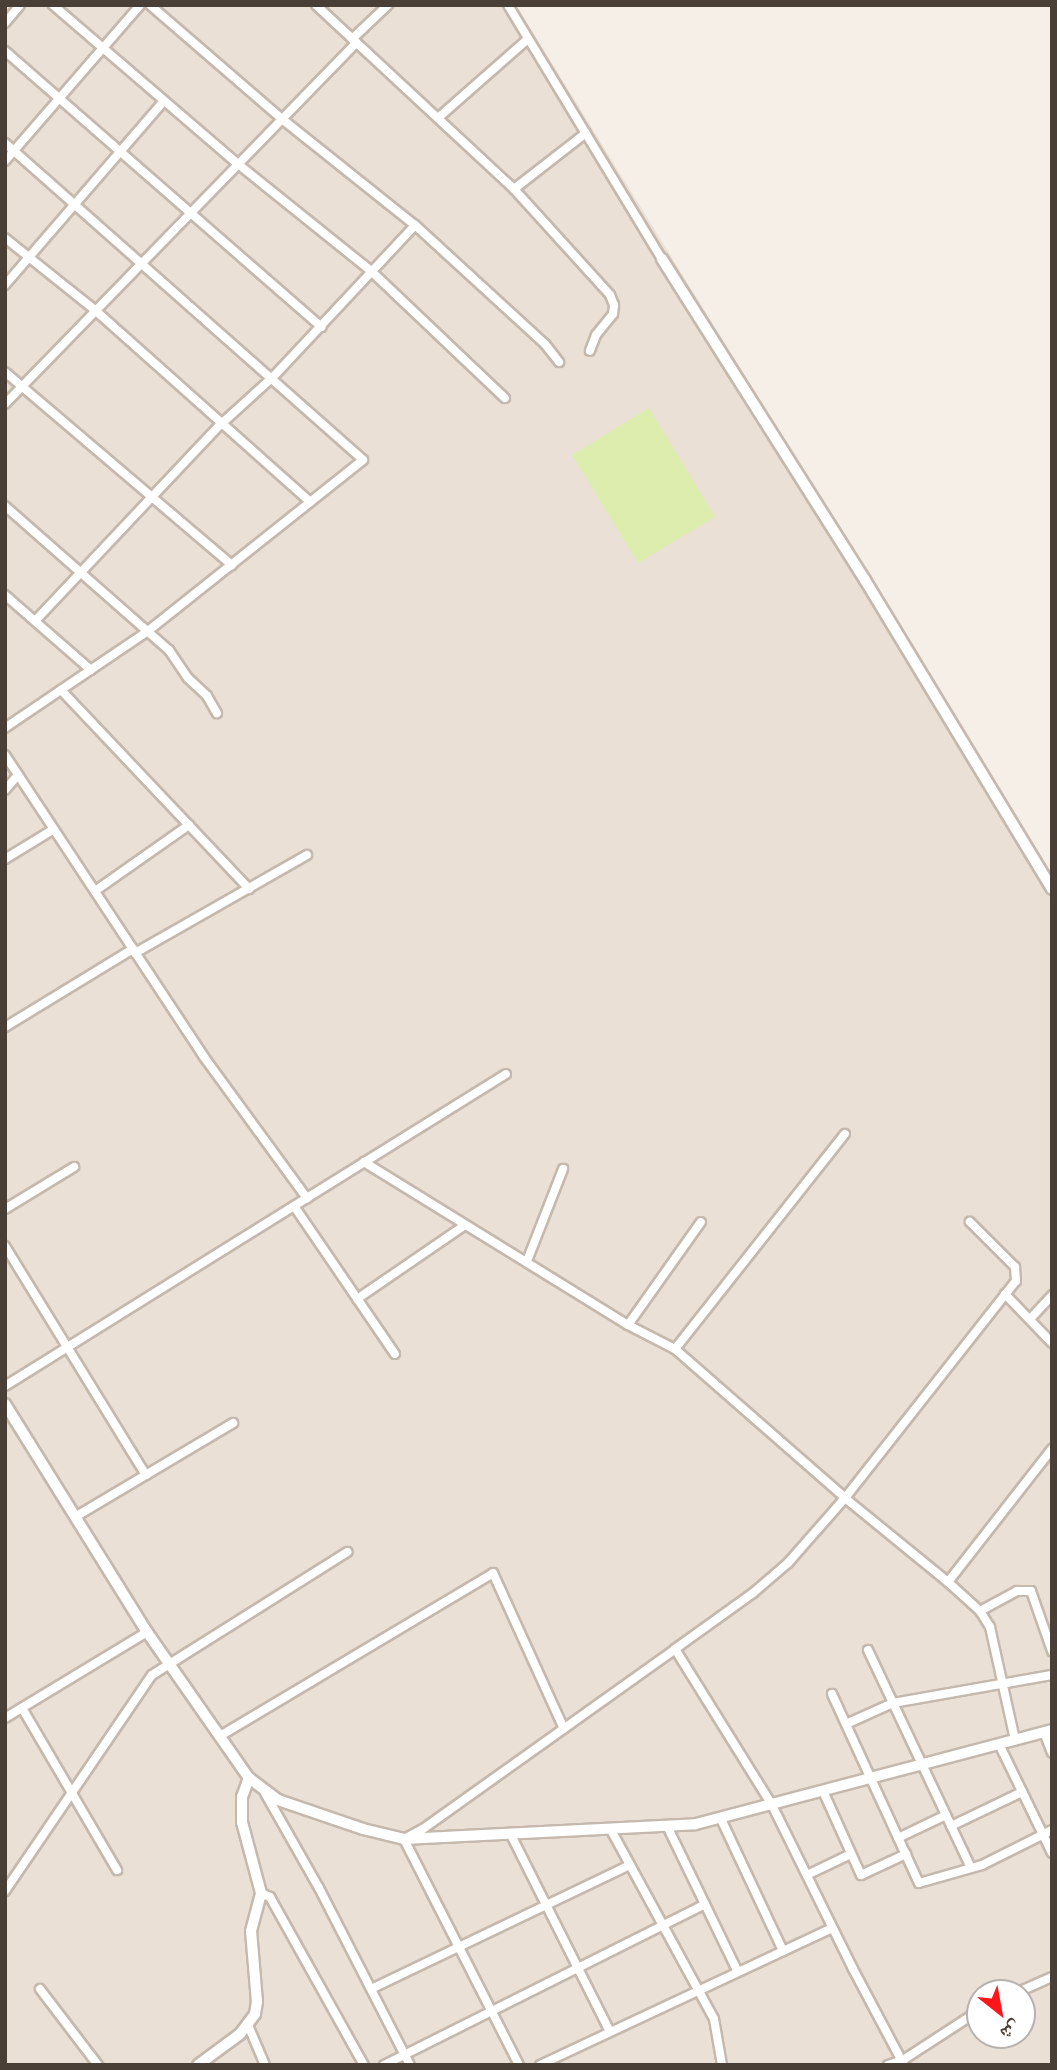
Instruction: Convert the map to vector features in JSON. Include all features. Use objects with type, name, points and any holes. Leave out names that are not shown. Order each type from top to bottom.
[{"type":"street","points":[[5,23],[20,5]]},
{"type":"street","points":[[53,5],[238,164],[370,270],[505,398]]},
{"type":"street","points":[[5,161],[140,5]]},
{"type":"street","points":[[150,5],[282,119],[415,225],[545,344],[559,362]]},
{"type":"street","points":[[316,5],[514,189],[613,300],[613,314],[596,335],[590,351]]},
{"type":"street","points":[[5,404],[282,119],[388,5]]},
{"type":"street","points":[[508,5],[662,259],[866,580],[1052,889]]},
{"type":"street","points":[[438,118],[528,39]]},
{"type":"street","points":[[5,51],[321,327]]},
{"type":"street","points":[[5,285],[164,101]]},
{"type":"street","points":[[514,189],[586,133]]},
{"type":"street","points":[[5,143],[273,377],[363,460],[148,631],[5,728]]},
{"type":"street","points":[[35,621],[220,425],[273,377],[321,327],[370,270],[415,225]]},
{"type":"street","points":[[5,239],[96,311],[220,425],[310,502]]},
{"type":"street","points":[[5,372],[232,565]]},
{"type":"street","points":[[5,506],[173,654],[188,678],[205,694],[217,713]]},
{"type":"street","points":[[5,595],[91,670]]},
{"type":"street","points":[[61,690],[249,889]]},
{"type":"street","points":[[5,755],[204,1057],[307,1198]]},
{"type":"street","points":[[5,790],[18,775]]},
{"type":"street","points":[[94,891],[189,825]]},
{"type":"street","points":[[5,859],[54,830]]},
{"type":"street","points":[[5,1027],[134,951],[307,855]]},
{"type":"street","points":[[5,1386],[506,1074]]},
{"type":"street","points":[[675,1349],[845,1134]]},
{"type":"street","points":[[364,1162],[628,1325],[675,1349],[981,1611],[992,1633],[1015,1740]]},
{"type":"street","points":[[5,1209],[74,1167]]},
{"type":"street","points":[[527,1261],[563,1169]]},
{"type":"street","points":[[293,1206],[394,1354]]},
{"type":"street","points":[[628,1325],[701,1222]]},
{"type":"street","points":[[404,1839],[423,1829],[754,1593],[788,1563],[845,1497],[1016,1281],[1017,1270],[970,1222]]},
{"type":"street","points":[[357,1299],[465,1225]]},
{"type":"street","points":[[5,1246],[146,1475]]},
{"type":"street","points":[[1005,1294],[1052,1343]]},
{"type":"street","points":[[1030,1320],[1052,1296]]},
{"type":"street","points":[[5,1404],[147,1632],[249,1778],[265,1793],[278,1800],[363,1829],[404,1839],[668,1828],[721,1819],[1048,1731],[1052,1754]]},
{"type":"street","points":[[75,1517],[233,1423]]},
{"type":"street","points":[[948,1582],[1052,1449]]},
{"type":"street","points":[[5,1891],[152,1675],[347,1552]]},
{"type":"street","points":[[220,1736],[493,1573],[564,1729]]},
{"type":"street","points":[[981,1611],[1017,1591],[1027,1589],[1035,1595],[1049,1625],[1051,1648]]},
{"type":"street","points":[[5,1718],[147,1632]]},
{"type":"street","points":[[676,1649],[772,1805],[832,1928],[904,2062]]},
{"type":"street","points":[[868,1650],[971,1868]]},
{"type":"street","points":[[846,1724],[893,1703],[1052,1675]]},
{"type":"street","points":[[832,1694],[919,1883],[971,1868],[1052,1830]]},
{"type":"street","points":[[22,1708],[117,1870]]},
{"type":"street","points":[[999,1744],[1052,1853]]},
{"type":"street","points":[[198,2065],[248,2025],[255,2014],[257,2001],[251,1931],[261,1893],[242,1822],[242,1797],[249,1778]]},
{"type":"street","points":[[823,1791],[861,1875],[906,1854]]},
{"type":"street","points":[[951,1826],[1022,1792]]},
{"type":"street","points":[[265,1793],[410,2065]]},
{"type":"street","points":[[898,1838],[946,1815]]},
{"type":"street","points":[[721,1819],[783,1951]]},
{"type":"street","points":[[668,1828],[738,1972]]},
{"type":"street","points":[[611,1830],[713,2019],[722,2065]]},
{"type":"street","points":[[511,1835],[610,2032]]},
{"type":"street","points":[[404,1839],[519,2065]]},
{"type":"street","points":[[807,1874],[851,1854]]},
{"type":"street","points":[[371,1989],[630,1865]]},
{"type":"street","points":[[261,1893],[270,1897],[364,2065]]},
{"type":"street","points":[[384,2065],[664,1927],[705,1904]]},
{"type":"street","points":[[540,2065],[832,1928]]},
{"type":"street","points":[[40,1989],[98,2065]]},
{"type":"street","points":[[888,2065],[904,2062],[966,2020]]},
{"type":"street","points":[[248,2025],[265,2065]]},
{"type":"shaded area","points":[[5,5],[516,5],[1052,874],[1052,2065],[5,2065]]},
{"type":"green space","points":[[649,408],[715,517],[638,563],[572,455]]}]
